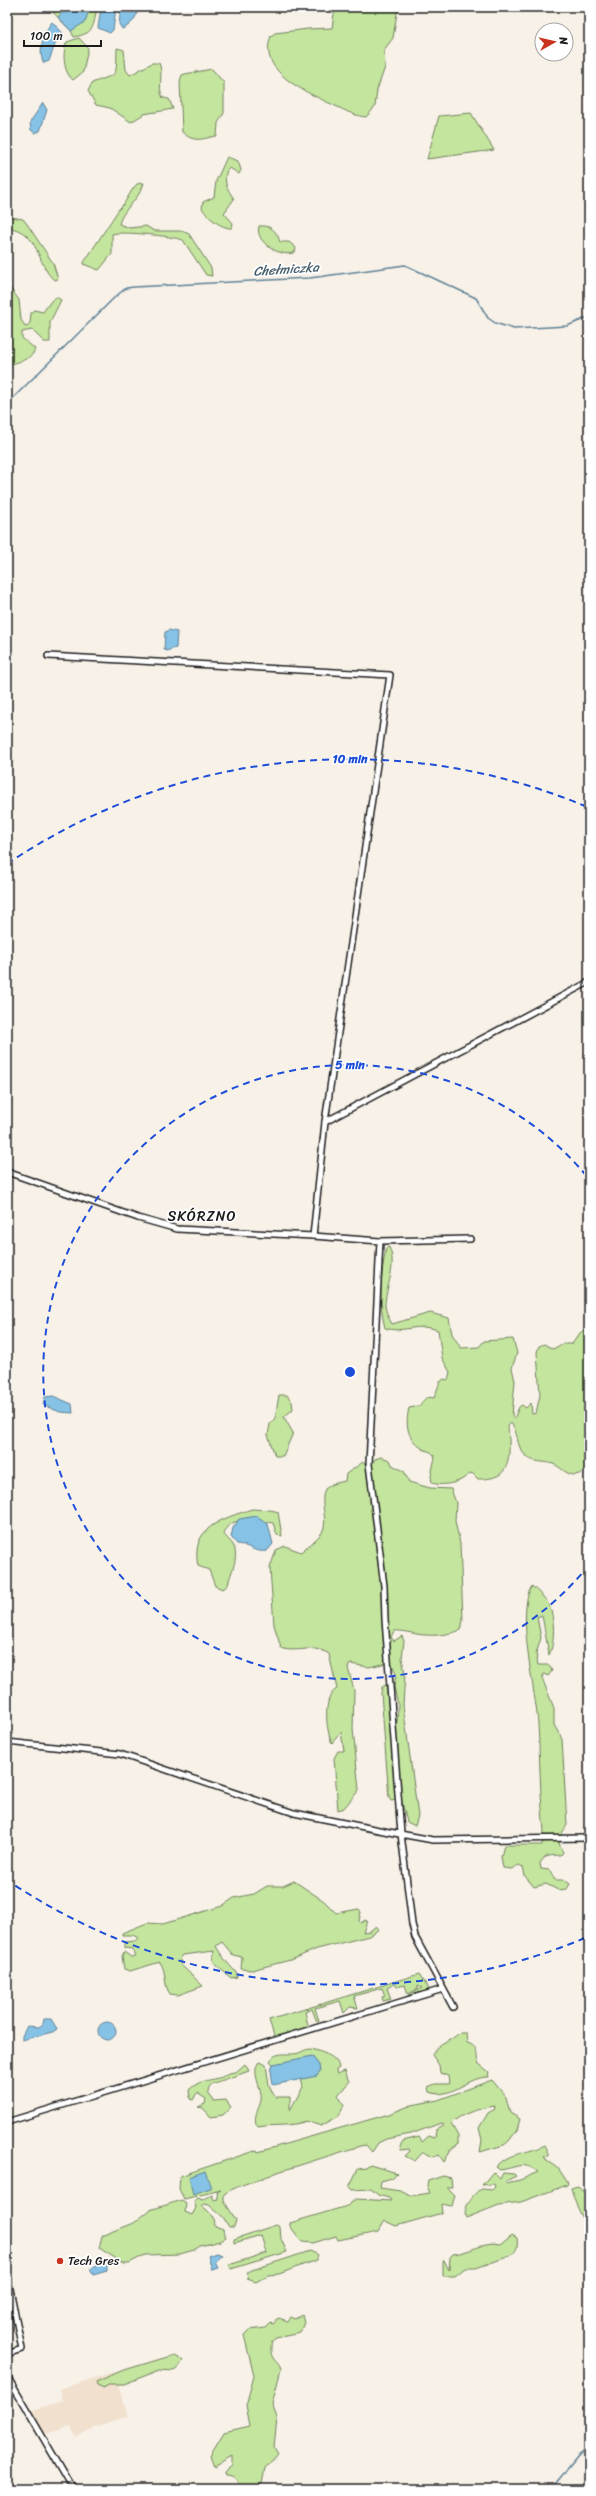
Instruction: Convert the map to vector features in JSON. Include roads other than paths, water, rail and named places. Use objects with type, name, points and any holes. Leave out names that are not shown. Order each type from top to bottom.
[{"type":"street","points":[[48,656],[390,675],[324,1122],[313,1236]]},
{"type":"street","points":[[324,1122],[589,982]]},
{"type":"street","points":[[7,1172],[138,1218],[177,1229],[380,1241],[470,1239]]},
{"type":"street","points":[[380,1241],[370,1470],[384,1586],[386,1643],[401,1834],[415,1937],[453,2007]]},
{"type":"street","points":[[7,1742],[120,1754],[294,1813],[433,1840],[589,1838]]},
{"type":"street","points":[[7,2122],[443,1990]]},
{"type":"street","points":[[7,2274],[22,2349],[7,2354]]},
{"type":"street","points":[[7,2376],[73,2489]]},
{"type":"water","points":[[67,7],[90,7],[85,22],[71,31],[58,17]]},
{"type":"water","points":[[101,7],[116,7],[113,30],[110,33],[98,28]]},
{"type":"water","points":[[121,7],[139,7],[133,21],[122,29],[119,24]]},
{"type":"water","points":[[52,22],[63,33],[57,39],[49,61],[44,63],[41,53],[42,42],[46,31]]},
{"type":"water","points":[[43,103],[47,110],[40,131],[35,133],[31,130],[30,122]]},
{"type":"water","points":[[169,630],[177,632],[176,648],[166,651],[164,649],[165,632]]},
{"type":"water","points":[[53,1396],[72,1404],[73,1413],[60,1412],[43,1405],[45,1397]]},
{"type":"water","points":[[257,1516],[268,1524],[273,1544],[267,1551],[259,1551],[237,1544],[231,1537],[233,1528],[239,1519]]},
{"type":"water","points":[[44,2019],[51,2019],[57,2029],[56,2031],[22,2040],[22,2036],[27,2026],[39,2027],[43,2024]]},
{"type":"water","points":[[107,2022],[113,2025],[116,2031],[113,2037],[107,2040],[101,2037],[98,2031],[101,2025]]},
{"type":"water","points":[[312,2056],[319,2065],[320,2072],[317,2076],[273,2085],[271,2071],[273,2064]]},
{"type":"water","points":[[205,2171],[211,2188],[193,2194],[189,2177]]},
{"type":"water","points":[[217,2253],[223,2255],[215,2262],[218,2268],[212,2270],[208,2256]]},
{"type":"water","points":[[99,2258],[107,2265],[107,2271],[93,2275],[90,2269],[97,2266],[96,2261]]},
{"type":"waterway","name":"Chełmiczka","points":[[7,404],[115,297],[126,288],[310,278],[405,265],[476,298],[488,318],[495,323],[514,329],[567,326],[589,317]]},
{"type":"waterway","points":[[551,2489],[578,2456],[589,2448]]},
{"type":"place","name":"Tech Gres","points":[[60,2261]]},
{"type":"district","name":"SKÓRZNO","points":[[202,1216]]}]
